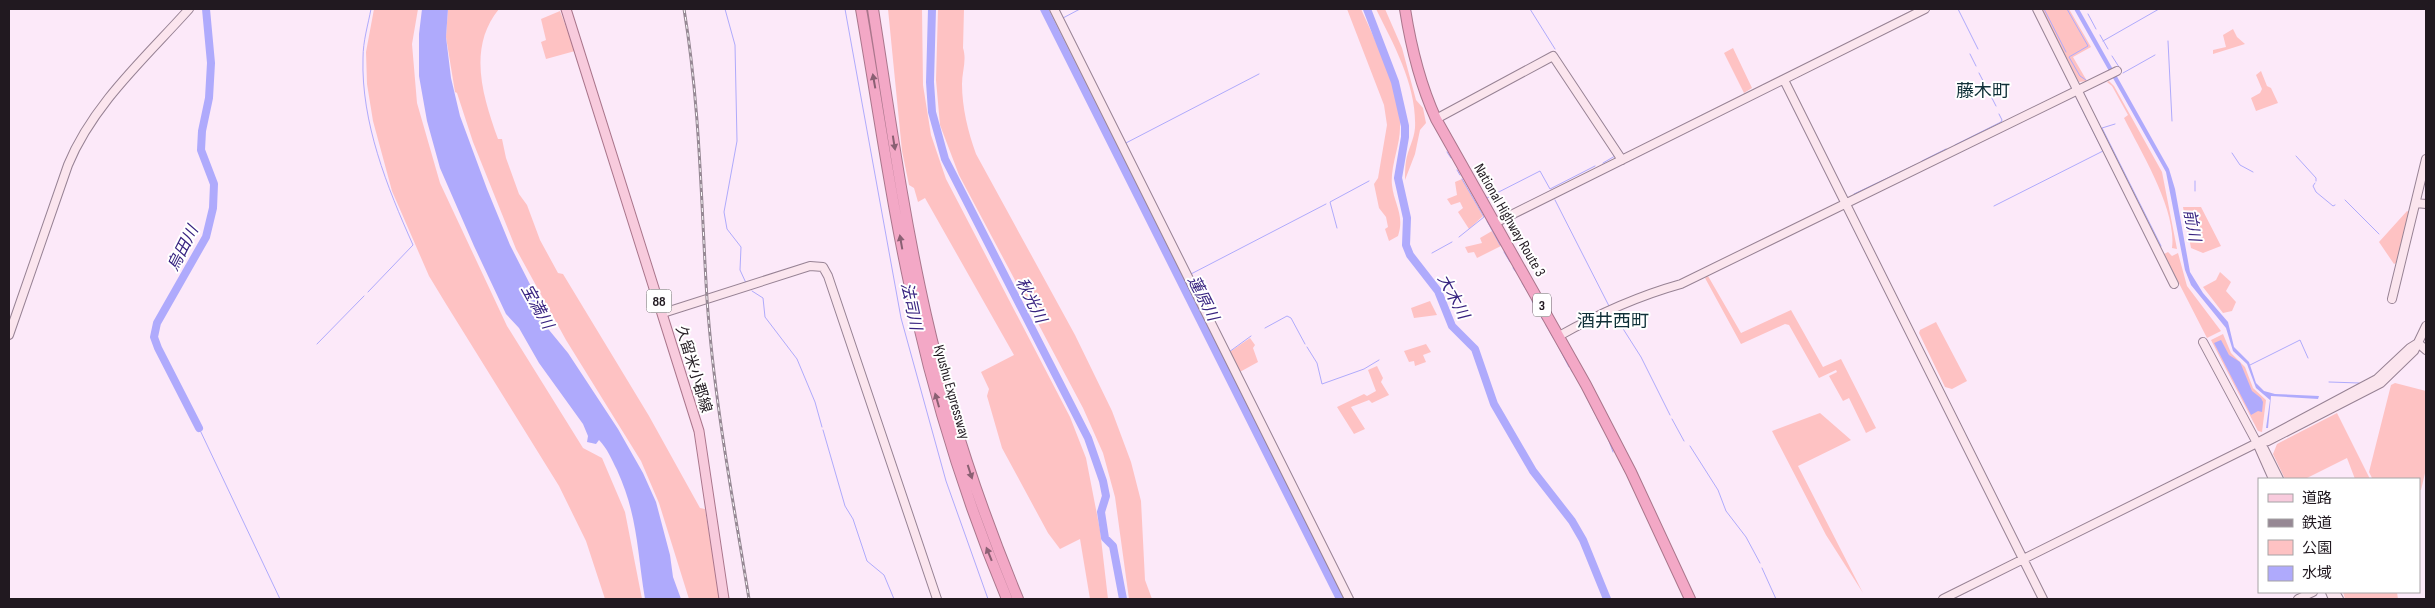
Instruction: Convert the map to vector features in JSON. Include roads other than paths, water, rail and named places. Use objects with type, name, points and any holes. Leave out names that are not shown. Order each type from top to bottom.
[{"type":"highway","name":"Kyushu Expressway","points":[[861,9],[903,253],[928,365],[972,509],[1007,599]]},
{"type":"highway","name":"Kyushu Expressway","points":[[873,9],[913,252],[931,334],[972,477],[1018,599]]},
{"type":"highway","name":"National Highway Route 3","points":[[1405,9],[1412,51],[1436,120],[1559,336],[1627,465],[1690,599]]},
{"type":"main road","name":"久留米小郡線","points":[[566,9],[663,313],[698,431],[724,599]]},
{"type":"street","points":[[9,335],[68,165],[80,137],[102,107],[189,9]]},
{"type":"street","points":[[1054,9],[1348,599]]},
{"type":"street","points":[[1495,224],[1925,9]]},
{"type":"street","points":[[2037,9],[2174,284]]},
{"type":"street","points":[[1436,120],[1553,56],[1622,160]]},
{"type":"street","points":[[1559,336],[1587,320],[1648,293],[1681,284],[2114,72]]},
{"type":"street","points":[[1784,80],[2043,599]]},
{"type":"street","points":[[2392,299],[2426,159]]},
{"type":"street","points":[[2416,203],[2426,204]]},
{"type":"street","points":[[663,313],[810,266],[823,267],[828,276],[937,599]]},
{"type":"street","points":[[1943,599],[2256,443],[2268,441],[2382,383],[2405,361],[2418,343],[2426,326]]},
{"type":"street","points":[[2203,342],[2273,478]]},
{"type":"street","points":[[2418,343],[2426,350]]},
{"type":"street","points":[[2256,443],[2264,449],[2278,478]]},
{"type":"street","points":[[2298,599],[2311,593]]},
{"type":"water","name":"宝満川","points":[[422,9],[448,9],[446,37],[451,78],[460,116],[487,189],[510,245],[540,304],[540,319],[568,353],[618,429],[643,473],[656,502],[670,555],[673,577],[681,599],[645,599],[633,518],[617,470],[607,450],[599,440],[596,444],[587,442],[588,436],[583,424],[539,363],[519,328],[506,314],[474,246],[440,168],[427,121],[419,76],[419,34]]},
{"type":"water","points":[[2074,9],[2079,9],[2169,169],[2175,189],[2190,272],[2203,293],[2228,322],[2234,347],[2249,362],[2256,383],[2264,391],[2275,394],[2319,396],[2318,399],[2271,396],[2268,428],[2266,428],[2270,400],[2256,388],[2247,364],[2233,351],[2226,328],[2191,285],[2185,270],[2166,172]]},
{"type":"water","points":[[2221,340],[2229,355],[2240,362],[2252,391],[2261,398],[2263,402],[2262,412],[2258,411],[2251,415],[2214,343]]},
{"type":"waterway","name":"烏田川","points":[[199,428],[154,337],[157,323],[206,237],[213,208],[214,184],[201,150],[202,131],[209,98],[211,63],[206,9]]},
{"type":"waterway","points":[[368,292],[413,245],[385,177],[366,106],[363,52],[371,9]]},
{"type":"waterway","points":[[725,9],[735,45],[737,141],[724,212],[727,229],[741,247],[740,270],[746,283]]},
{"type":"waterway","name":"法司川","points":[[845,9],[901,318],[946,481],[988,599]]},
{"type":"waterway","name":"秋光川","points":[[932,9],[930,82],[932,112],[945,159],[1088,438],[1103,481],[1106,496],[1101,512],[1105,538],[1113,546],[1123,599]]},
{"type":"waterway","name":"蓮原川","points":[[1044,9],[1340,599]]},
{"type":"waterway","points":[[1063,18],[1080,9]]},
{"type":"waterway","name":"大木川","points":[[1367,9],[1395,82],[1405,126],[1398,178],[1407,218],[1406,245],[1410,255],[1438,291],[1452,326],[1475,349],[1494,404],[1533,471],[1572,521],[1583,540],[1607,599]]},
{"type":"waterway","points":[[1530,9],[1555,49]]},
{"type":"waterway","points":[[1958,9],[1978,49]]},
{"type":"waterway","points":[[2044,9],[2066,52]]},
{"type":"waterway","points":[[2067,9],[2088,46],[2069,57],[2080,76],[2086,80]]},
{"type":"waterway","points":[[2103,41],[2159,9]]},
{"type":"waterway","points":[[2088,14],[2096,29]]},
{"type":"waterway","points":[[2100,35],[2108,49]]},
{"type":"waterway","points":[[2168,41],[2172,121]]},
{"type":"waterway","points":[[1970,54],[1976,66]]},
{"type":"waterway","points":[[2123,73],[2155,55]]},
{"type":"waterway","points":[[2112,56],[2119,67]]},
{"type":"waterway","points":[[1979,73],[1996,106]]},
{"type":"waterway","points":[[1124,144],[1259,74]]},
{"type":"waterway","points":[[1994,206],[2103,151],[2077,99]]},
{"type":"waterway","points":[[1593,109],[1613,139]]},
{"type":"waterway","points":[[1955,145],[2001,122],[1999,114]]},
{"type":"waterway","points":[[2115,124],[2102,128],[2161,246]]},
{"type":"waterway","points":[[1922,161],[1946,149]]},
{"type":"waterway","points":[[1447,152],[1451,158]]},
{"type":"waterway","points":[[2232,153],[2240,165],[2253,172]]},
{"type":"waterway","points":[[1603,163],[1615,156]]},
{"type":"waterway","points":[[2296,156],[2316,178],[2316,181]]},
{"type":"waterway","points":[[1854,194],[1915,165]]},
{"type":"waterway","points":[[1482,191],[1487,198],[1540,171],[1550,189],[1595,166]]},
{"type":"waterway","points":[[1457,170],[1460,175]]},
{"type":"waterway","points":[[1459,237],[1484,217],[1462,179]]},
{"type":"waterway","points":[[1337,228],[1330,202],[1369,181]]},
{"type":"waterway","points":[[2195,181],[2195,191]]},
{"type":"waterway","points":[[2315,183],[2313,186],[2316,192],[2333,206],[2335,205]]},
{"type":"waterway","points":[[1555,200],[1609,306]]},
{"type":"waterway","points":[[2345,200],[2379,234]]},
{"type":"waterway","points":[[1191,274],[1326,204]]},
{"type":"waterway","points":[[1487,221],[1500,245]]},
{"type":"waterway","points":[[1432,253],[1452,242]]},
{"type":"waterway","points":[[1504,252],[1510,262]]},
{"type":"waterway","points":[[1513,268],[1516,272]]},
{"type":"waterway","points":[[1522,283],[1529,294]]},
{"type":"waterway","points":[[752,291],[763,298],[765,317],[797,359],[815,402],[822,427]]},
{"type":"waterway","points":[[317,344],[364,296]]},
{"type":"waterway","points":[[1532,301],[1543,320]]},
{"type":"waterway","points":[[1613,313],[1641,357],[1670,415]]},
{"type":"waterway","points":[[1265,328],[1287,316],[1291,318],[1305,344]]},
{"type":"waterway","points":[[1546,325],[1554,339]]},
{"type":"waterway","points":[[1229,352],[1251,336]]},
{"type":"waterway","points":[[2250,365],[2300,340],[2308,358]]},
{"type":"waterway","points":[[1557,344],[1569,367]]},
{"type":"waterway","points":[[1307,347],[1317,363],[1322,384],[1364,369],[1379,360]]},
{"type":"waterway","points":[[1571,370],[1574,374]]},
{"type":"waterway","points":[[2329,382],[2359,383]]},
{"type":"waterway","points":[[1583,390],[1595,414]]},
{"type":"waterway","points":[[1597,418],[1607,436]]},
{"type":"waterway","points":[[1672,419],[1684,441]]},
{"type":"waterway","points":[[199,428],[280,599]]},
{"type":"waterway","points":[[823,430],[845,506],[853,519],[867,561],[884,575],[894,599]]},
{"type":"waterway","points":[[1609,441],[1613,452]]},
{"type":"waterway","points":[[1690,446],[1718,490],[1726,511],[1746,537],[1760,563]]},
{"type":"waterway","points":[[1762,568],[1776,599]]},
{"type":"railway","points":[[684,9],[697,117],[707,299],[714,375],[749,599]]},
{"type":"district","name":"藤木町","points":[[1983,91]]},
{"type":"district","name":"酒井西町","points":[[1613,321]]},
{"type":"water label","name":"前川","points":[[2193,225]]}]
